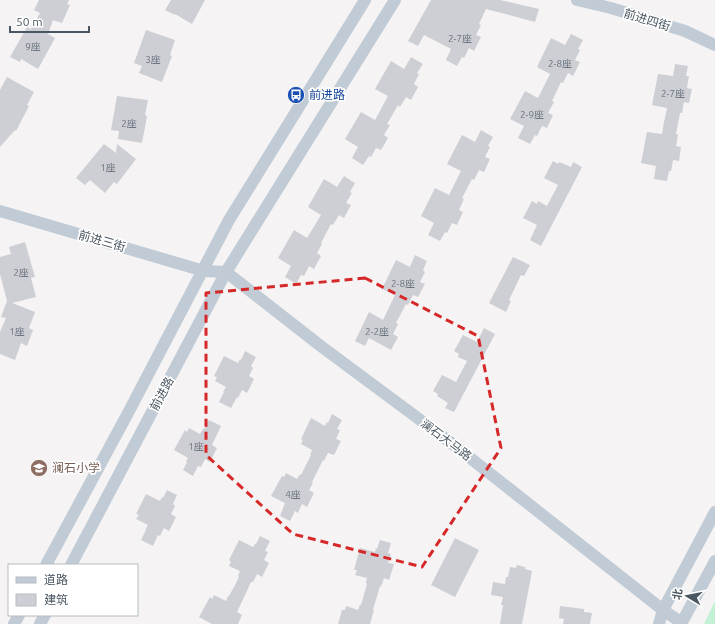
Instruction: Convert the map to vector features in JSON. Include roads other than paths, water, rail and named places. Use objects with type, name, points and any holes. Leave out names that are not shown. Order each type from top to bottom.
[{"type":"street","name":"前进路","points":[[47,564],[204,271],[229,220],[365,0]]},
{"type":"street","name":"前进路","points":[[72,564],[226,272],[395,0]]},
{"type":"street","name":"前进四街","points":[[577,0],[611,8],[685,31],[715,45]]},
{"type":"street","name":"前进三街","points":[[0,211],[204,271]]},
{"type":"street","points":[[204,271],[226,272]]},
{"type":"street","name":"澜石大马路","points":[[226,272],[322,347],[450,442],[681,623]]},
{"type":"street","points":[[659,624],[663,610],[715,512]]},
{"type":"street","points":[[681,623],[715,561]]},
{"type":"place","name":"前进路","points":[[296,95]]},
{"type":"place","name":"澜石小学","points":[[39,468]]}]
